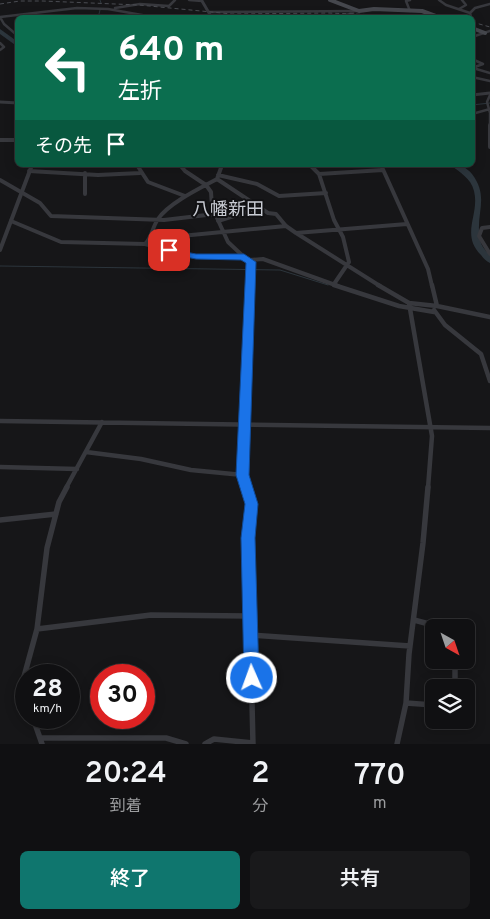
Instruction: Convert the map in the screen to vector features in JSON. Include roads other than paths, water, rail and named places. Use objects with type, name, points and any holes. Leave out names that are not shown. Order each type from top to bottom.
[{"type":"main road","points":[[330,0],[359,11],[374,9],[424,12],[432,15]]},
{"type":"main road","points":[[475,29],[485,33]]},
{"type":"street","points":[[19,15],[62,8],[108,9],[140,4],[169,6],[175,0]]},
{"type":"street","points":[[189,0],[202,1],[210,15]]},
{"type":"street","points":[[410,0],[406,2],[410,11]]},
{"type":"street","points":[[439,0],[446,5],[470,13],[477,8],[490,4]]},
{"type":"street","points":[[459,9],[466,5],[462,0]]},
{"type":"street","points":[[108,9],[137,15]]},
{"type":"street","points":[[209,12],[359,11]]},
{"type":"street","points":[[350,15],[354,12]]},
{"type":"street","points":[[15,15],[0,17],[4,24],[15,33]]},
{"type":"street","points":[[475,36],[490,31]]},
{"type":"street","points":[[485,33],[490,36]]},
{"type":"street","points":[[0,43],[4,47],[0,50]]},
{"type":"street","points":[[475,60],[483,64],[475,67]]},
{"type":"street","points":[[475,68],[490,72]]},
{"type":"street","points":[[475,78],[490,81]]},
{"type":"street","points":[[475,95],[490,94],[490,146]]},
{"type":"street","points":[[0,102],[15,103]]},
{"type":"street","points":[[475,113],[489,107]]},
{"type":"street","points":[[0,140],[15,140]]},
{"type":"street","points":[[0,250],[31,167]]},
{"type":"street","points":[[138,167],[140,173],[148,182],[185,196]]},
{"type":"street","points":[[182,167],[206,185],[211,192],[211,203],[230,245],[244,257],[249,260],[263,259],[276,262],[293,271],[334,284],[434,312],[449,329],[481,354],[490,381]]},
{"type":"street","points":[[145,244],[158,220],[185,196],[217,177],[221,167]]},
{"type":"street","points":[[312,167],[319,174],[347,248],[349,262],[334,284]]},
{"type":"street","points":[[382,167],[428,269],[435,306],[434,312]]},
{"type":"street","points":[[319,174],[383,170]]},
{"type":"street","points":[[29,171],[63,174],[121,175],[140,173]]},
{"type":"street","points":[[85,173],[85,194]]},
{"type":"street","points":[[217,177],[257,184],[279,196],[326,194]]},
{"type":"street","points":[[217,177],[260,208],[268,213],[276,214],[286,226],[296,233],[348,264],[409,306],[435,306],[490,316]]},
{"type":"street","points":[[0,180],[40,203],[51,216],[158,220],[215,214]]},
{"type":"street","points":[[218,220],[231,218],[260,208]]},
{"type":"street","points":[[11,221],[25,225],[29,229],[52,240],[61,242],[145,244],[196,256],[244,257]]},
{"type":"street","points":[[296,233],[339,228],[407,224]]},
{"type":"street","points":[[151,236],[181,236],[286,226]]},
{"type":"street","points":[[490,227],[482,228],[479,236],[482,244],[490,254]]},
{"type":"street","points":[[181,236],[184,249],[182,254]]},
{"type":"street","points":[[205,744],[214,739],[253,744],[248,538],[251,504],[243,475],[246,424],[249,260]]},
{"type":"street","points":[[397,744],[406,703],[410,646],[431,457],[431,427],[409,306]]},
{"type":"street","points":[[0,421],[490,428]]},
{"type":"street","points":[[27,664],[37,629],[47,548],[59,502],[102,422]]},
{"type":"street","points":[[86,452],[141,458],[191,470],[243,475]]},
{"type":"street","points":[[0,467],[77,469]]},
{"type":"street","points":[[0,520],[56,514]]},
{"type":"street","points":[[37,629],[151,615],[249,616]]},
{"type":"street","points":[[414,620],[425,623]]},
{"type":"street","points":[[250,635],[410,646]]},
{"type":"street","points":[[406,703],[425,704]]},
{"type":"street","points":[[37,729],[41,741],[166,738],[186,744]]},
{"type":"waterway","points":[[99,15],[100,10]]},
{"type":"waterway","points":[[0,31],[15,43]]},
{"type":"waterway","points":[[475,105],[490,103]]},
{"type":"waterway","points":[[458,167],[469,175],[478,192],[475,237],[478,247],[490,260]]},
{"type":"waterway","points":[[0,266],[280,270],[328,285]]},
{"type":"railway","points":[[0,4],[20,1],[43,1],[139,5],[232,14],[329,13],[377,15]]},
{"type":"railway","points":[[475,23],[490,27]]},
{"type":"district","name":"八幡新田","points":[[228,210]]}]
